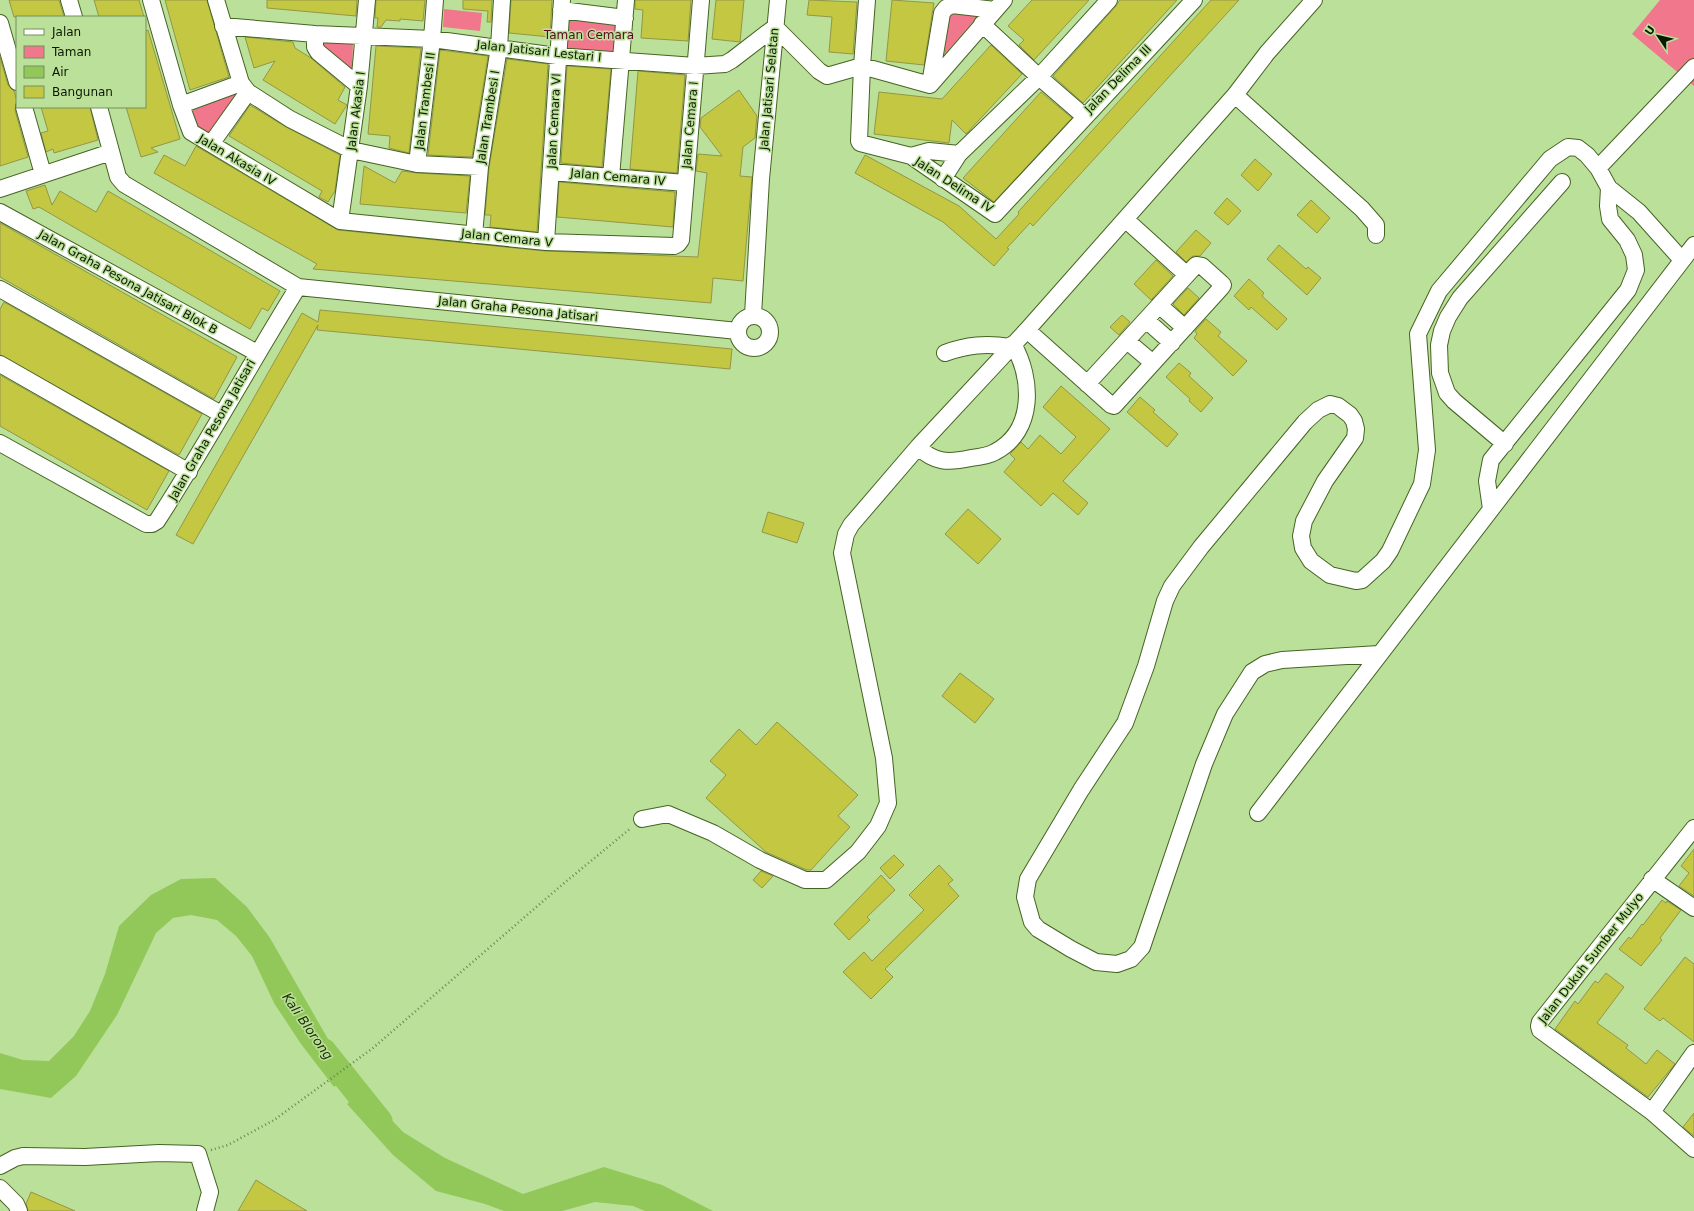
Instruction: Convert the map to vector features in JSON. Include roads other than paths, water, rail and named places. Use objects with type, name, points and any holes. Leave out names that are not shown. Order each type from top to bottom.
[{"type":"street","points":[[69,0],[74,16]]},
{"type":"street","name":"Jalan Akasia IV","points":[[151,0],[181,105],[191,132],[340,221]]},
{"type":"street","points":[[216,0],[223,26],[245,87],[290,119],[351,150],[417,164],[480,167]]},
{"type":"street","name":"Jalan Akasia I","points":[[340,221],[359,86],[366,0]]},
{"type":"street","name":"Jalan Trambesi II","points":[[417,164],[432,39],[435,0]]},
{"type":"street","name":"Jalan Trambesi I","points":[[474,235],[480,167],[499,47],[502,0]]},
{"type":"street","points":[[611,177],[626,0]]},
{"type":"street","name":"Jalan Cemara I","points":[[674,246],[681,240],[701,0]]},
{"type":"street","name":"Jalan Jatisari Selatan","points":[[753,315],[761,179],[778,0]]},
{"type":"street","points":[[862,66],[867,0]]},
{"type":"street","points":[[943,180],[959,154],[1039,78],[1109,0]]},
{"type":"street","name":"Jalan Delima III","points":[[982,24],[1039,78],[1084,116],[1194,0]]},
{"type":"street","points":[[642,819],[668,814],[713,833],[760,860],[805,880],[826,880],[858,852],[878,826],[888,802],[884,758],[847,587],[842,553],[846,534],[851,525],[918,447],[1027,330],[1235,95],[1267,53],[1314,0]]},
{"type":"street","points":[[562,5],[625,18]]},
{"type":"street","name":"Jalan Cemara VI","points":[[546,242],[557,56],[562,5]]},
{"type":"street","points":[[930,85],[942,13],[946,8],[952,5],[1000,5]]},
{"type":"street","points":[[930,85],[1000,5]]},
{"type":"street","points":[[0,23],[16,79]]},
{"type":"street","name":"Jalan Jatisari Lestari I","points":[[223,26],[315,34],[432,39],[557,56],[695,66],[725,64],[775,27]]},
{"type":"street","points":[[775,27],[827,76],[862,66],[930,85]]},
{"type":"street","points":[[315,34],[315,47],[318,52],[359,86]]},
{"type":"street","name":"Jalan Delima IV","points":[[862,66],[860,143],[911,156],[943,180],[995,214],[1084,116]]},
{"type":"street","points":[[1598,168],[1694,67]]},
{"type":"street","points":[[181,105],[245,87]]},
{"type":"street","points":[[211,144],[245,87]]},
{"type":"street","points":[[1235,95],[1362,209],[1376,225],[1376,235]]},
{"type":"street","points":[[24,108],[43,174]]},
{"type":"street","name":"Jalan Graha Pesona Jatisari","points":[[99,108],[118,177],[124,184],[298,287],[738,331]]},
{"type":"street","points":[[1379,654],[1282,660],[1265,664],[1252,672],[1225,714],[1204,764],[1142,947],[1131,959],[1116,964],[1096,962],[1038,929],[1032,922],[1025,897],[1028,879],[1081,790],[1125,723],[1146,666],[1165,601],[1172,586],[1200,547],[1305,422],[1318,410],[1330,404],[1338,406],[1350,415],[1356,429],[1355,438],[1325,481],[1304,521],[1301,536],[1303,548],[1311,562],[1330,576],[1356,581],[1362,580],[1374,571],[1390,551],[1422,484],[1427,450],[1418,334],[1438,292],[1550,159],[1568,147],[1578,148],[1598,168],[1609,188],[1639,212],[1682,260]]},
{"type":"street","points":[[911,156],[929,151],[959,154]]},
{"type":"street","points":[[0,188],[111,152]]},
{"type":"street","name":"Jalan Cemara IV","points":[[551,172],[685,183]]},
{"type":"street","points":[[1505,444],[1447,393],[1440,373],[1439,345],[1448,317],[1460,298],[1562,182]]},
{"type":"street","points":[[1491,509],[1487,481],[1491,460],[1628,290],[1636,270],[1634,255],[1627,240],[1610,219],[1608,206],[1609,188]]},
{"type":"street","name":"Jalan Graha Pesona Jatisari Blok B","points":[[0,212],[256,353]]},
{"type":"street","points":[[1125,219],[1188,275]]},
{"type":"street","name":"Jalan Cemara V","points":[[340,221],[546,242],[674,246]]},
{"type":"street","points":[[1258,812],[1694,246]]},
{"type":"street","points":[[1027,330],[1087,384],[1114,406],[1223,285],[1199,264],[1087,384]]},
{"type":"street","name":"Jalan Graha Pesona Jatisari","points":[[0,443],[146,524],[152,524],[158,521],[189,472],[256,353],[298,287]]},
{"type":"street","points":[[1,291],[222,414]]},
{"type":"street","points":[[1159,306],[1185,328]]},
{"type":"street","points":[[753,315],[764,318],[768,322],[771,332],[766,343],[756,348],[751,348],[741,341],[738,331],[742,320],[753,315]]},
{"type":"street","points":[[1146,320],[1172,343]]},
{"type":"street","points":[[1127,341],[1153,363]]},
{"type":"street","points":[[918,447],[928,456],[936,460],[948,461],[965,460],[994,453],[1006,445],[1017,433],[1026,413],[1027,381],[1020,355],[1012,346],[978,345],[963,347],[945,353]]},
{"type":"street","points":[[0,364],[189,472]]},
{"type":"street","name":"Jalan Dukuh Sumber Mulyo","points":[[1694,828],[1540,1022],[1539,1026],[1540,1030],[1652,1112],[1694,1149]]},
{"type":"street","points":[[1652,879],[1694,908]]},
{"type":"street","points":[[1652,1112],[1694,1052]]},
{"type":"street","points":[[0,1166],[23,1156],[85,1157],[159,1153],[198,1154],[210,1192],[207,1210]]},
{"type":"street","points":[[0,1188],[16,1204],[19,1211]]},
{"type":"water","points":[[215,878],[247,907],[270,938],[332,1046],[353,1071],[334,1087],[301,1044],[274,1003],[252,956],[236,936],[217,920],[191,915],[173,918],[156,933],[117,1015],[76,1076],[51,1098],[0,1089],[0,1053],[23,1060],[49,1061],[74,1036],[90,1011],[105,974],[119,926],[151,895],[181,879]]},
{"type":"water","points":[[363,1090],[403,1132],[445,1158],[523,1194],[604,1167],[662,1185],[713,1211],[645,1211],[633,1206],[595,1202],[562,1211],[504,1211],[485,1204],[436,1191],[393,1155],[347,1104]]},
{"type":"waterway","name":"Kali Blorong","points":[[324,1051],[380,1121]]},
{"type":"park label","name":"Taman Cemara","points":[[589,35]]}]
